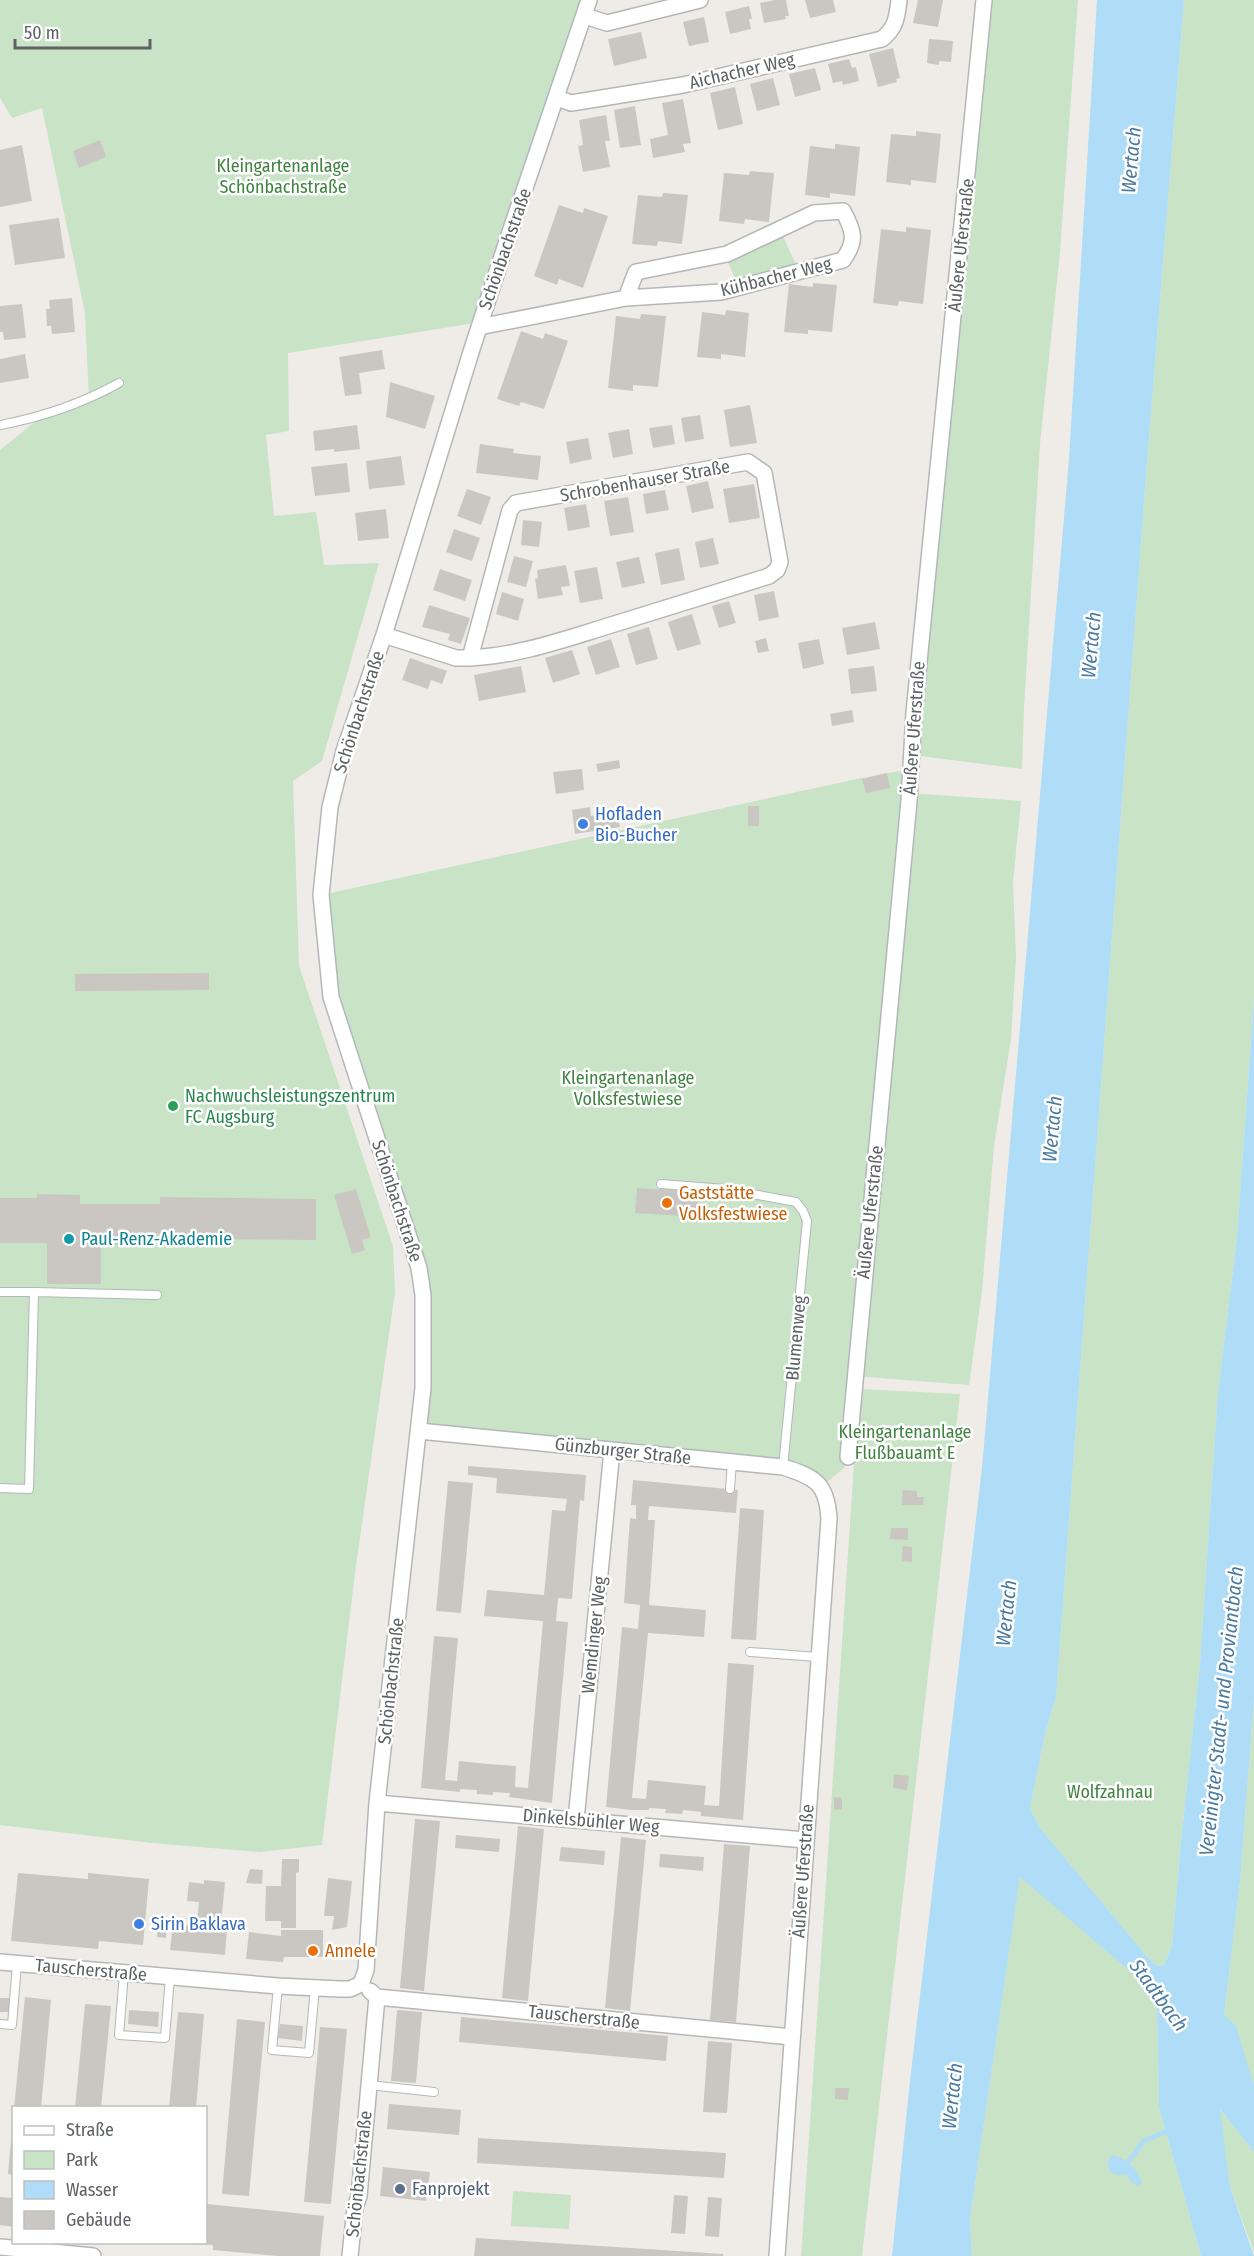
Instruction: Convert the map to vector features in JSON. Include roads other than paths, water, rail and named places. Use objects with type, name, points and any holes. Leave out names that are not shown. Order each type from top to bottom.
[{"type":"street","name":"Schönbachstraße","points":[[361,1984],[366,1970],[377,1803],[423,1388],[423,1295],[419,1268],[331,997],[321,895],[330,807],[344,751],[384,635],[479,327],[589,0]]},
{"type":"street","points":[[585,16],[607,23],[700,0]]},
{"type":"street","name":"Aichacher Weg","points":[[557,99],[571,104],[683,85],[882,39],[892,31],[897,18],[898,0]]},
{"type":"street","name":"Äußere Uferstraße","points":[[848,1457],[909,801],[914,713],[984,0]]},
{"type":"street","name":"Kühbacher Weg","points":[[479,327],[626,298],[721,292],[843,260],[852,247],[852,228],[843,211],[814,213],[727,254],[636,272],[626,298]]},
{"type":"street","name":"Schrobenhauser Straße","points":[[384,635],[456,658],[470,658],[491,657],[521,652],[565,640],[769,576],[777,570],[780,562],[764,473],[748,462],[516,504],[510,510],[470,658]]},
{"type":"street","name":"Günzburger Straße","points":[[419,1431],[783,1467],[816,1479],[821,1487]]},
{"type":"street","name":"Wemdinger Weg","points":[[576,1820],[612,1450]]},
{"type":"street","name":"Äußere Uferstraße","points":[[777,2256],[829,1519],[828,1502],[821,1487]]},
{"type":"street","name":"Dinkelsbühler Weg","points":[[377,1803],[805,1840]]},
{"type":"street","name":"Tauscherstraße","points":[[0,1962],[278,1986],[350,1989],[361,1984]]},
{"type":"street","points":[[361,1984],[377,1997]]},
{"type":"street","name":"Schönbachstraße","points":[[350,2256],[355,2208],[359,2196],[377,1997]]},
{"type":"street","name":"Tauscherstraße","points":[[377,1997],[792,2037]]},
{"type":"street","points":[[0,2247],[93,2256]]},
{"type":"lane","points":[[0,425],[41,417],[90,400],[119,383]]},
{"type":"lane","name":"Blumenweg","points":[[661,1184],[725,1189],[781,1199],[796,1202],[803,1211],[807,1221],[783,1467]]},
{"type":"lane","points":[[0,1292],[157,1295]]},
{"type":"lane","points":[[0,1488],[29,1489],[34,1292]]},
{"type":"lane","points":[[730,1489],[732,1462]]},
{"type":"lane","points":[[750,1652],[818,1657]]},
{"type":"lane","points":[[0,2024],[12,2025],[17,1964]]},
{"type":"lane","points":[[124,1973],[119,2035],[165,2038],[170,1977]]},
{"type":"lane","points":[[278,1986],[272,2050],[309,2053],[315,1988]]},
{"type":"lane","points":[[369,2085],[434,2092]]},
{"type":"water","points":[[1097,0],[1184,0],[1146,475],[1056,1697],[1046,1730],[1030,1808],[1040,1828],[1149,1959],[1158,1966],[1164,1965],[1172,1946],[1200,1664],[1218,1392],[1237,1237],[1254,997],[1254,1700],[1240,1882],[1224,2015],[1236,2026],[1254,2086],[1254,2152],[1220,2109],[1230,2187],[1254,2256],[1201,2256],[1159,2107],[1157,2009],[1132,1973],[1020,1877],[970,2219],[972,2256],[892,2256],[910,2081],[982,1468],[1069,459]]},
{"type":"water","points":[[1112,2155],[1126,2161],[1134,2168],[1142,2182],[1139,2186],[1131,2182],[1126,2174],[1117,2175],[1110,2171],[1107,2162]]},
{"type":"waterway","points":[[1128,2162],[1144,2141],[1167,2131]]},
{"type":"place","name":"Hofladen Bio-Bucher","points":[[583,824]]},
{"type":"place","name":"Nachwuchsleistungszentrum FC Augsburg","points":[[173,1106]]},
{"type":"place","name":"Gaststätte Volksfestwiese","points":[[667,1203]]},
{"type":"place","name":"Paul-Renz-Akademie","points":[[69,1239]]},
{"type":"place","name":"Sirin Baklava","points":[[139,1924]]},
{"type":"place","name":"Annele","points":[[313,1951]]},
{"type":"place","name":"Fanprojekt","points":[[400,2189]]},
{"type":"water label","name":"Wertach","points":[[1131,160]]},
{"type":"water label","name":"Wertach","points":[[1091,645]]},
{"type":"water label","name":"Wertach","points":[[1052,1129]]},
{"type":"water label","name":"Wertach","points":[[1006,1613]]},
{"type":"water label","name":"Vereinigter Stadt- und Proviantbach","points":[[1221,1711]]},
{"type":"water label","name":"Stadtbach","points":[[1159,1995]]},
{"type":"water label","name":"Wertach","points":[[952,2096]]},
{"type":"park label","name":"Kleingartenanlage Schönbachstraße","points":[[283,176]]},
{"type":"park label","name":"Kleingartenanlage Volksfestwiese","points":[[628,1088]]},
{"type":"park label","name":"Kleingartenanlage Flußbauamt E","points":[[905,1442]]},
{"type":"park label","name":"Wolfzahnau","points":[[1110,1792]]}]
